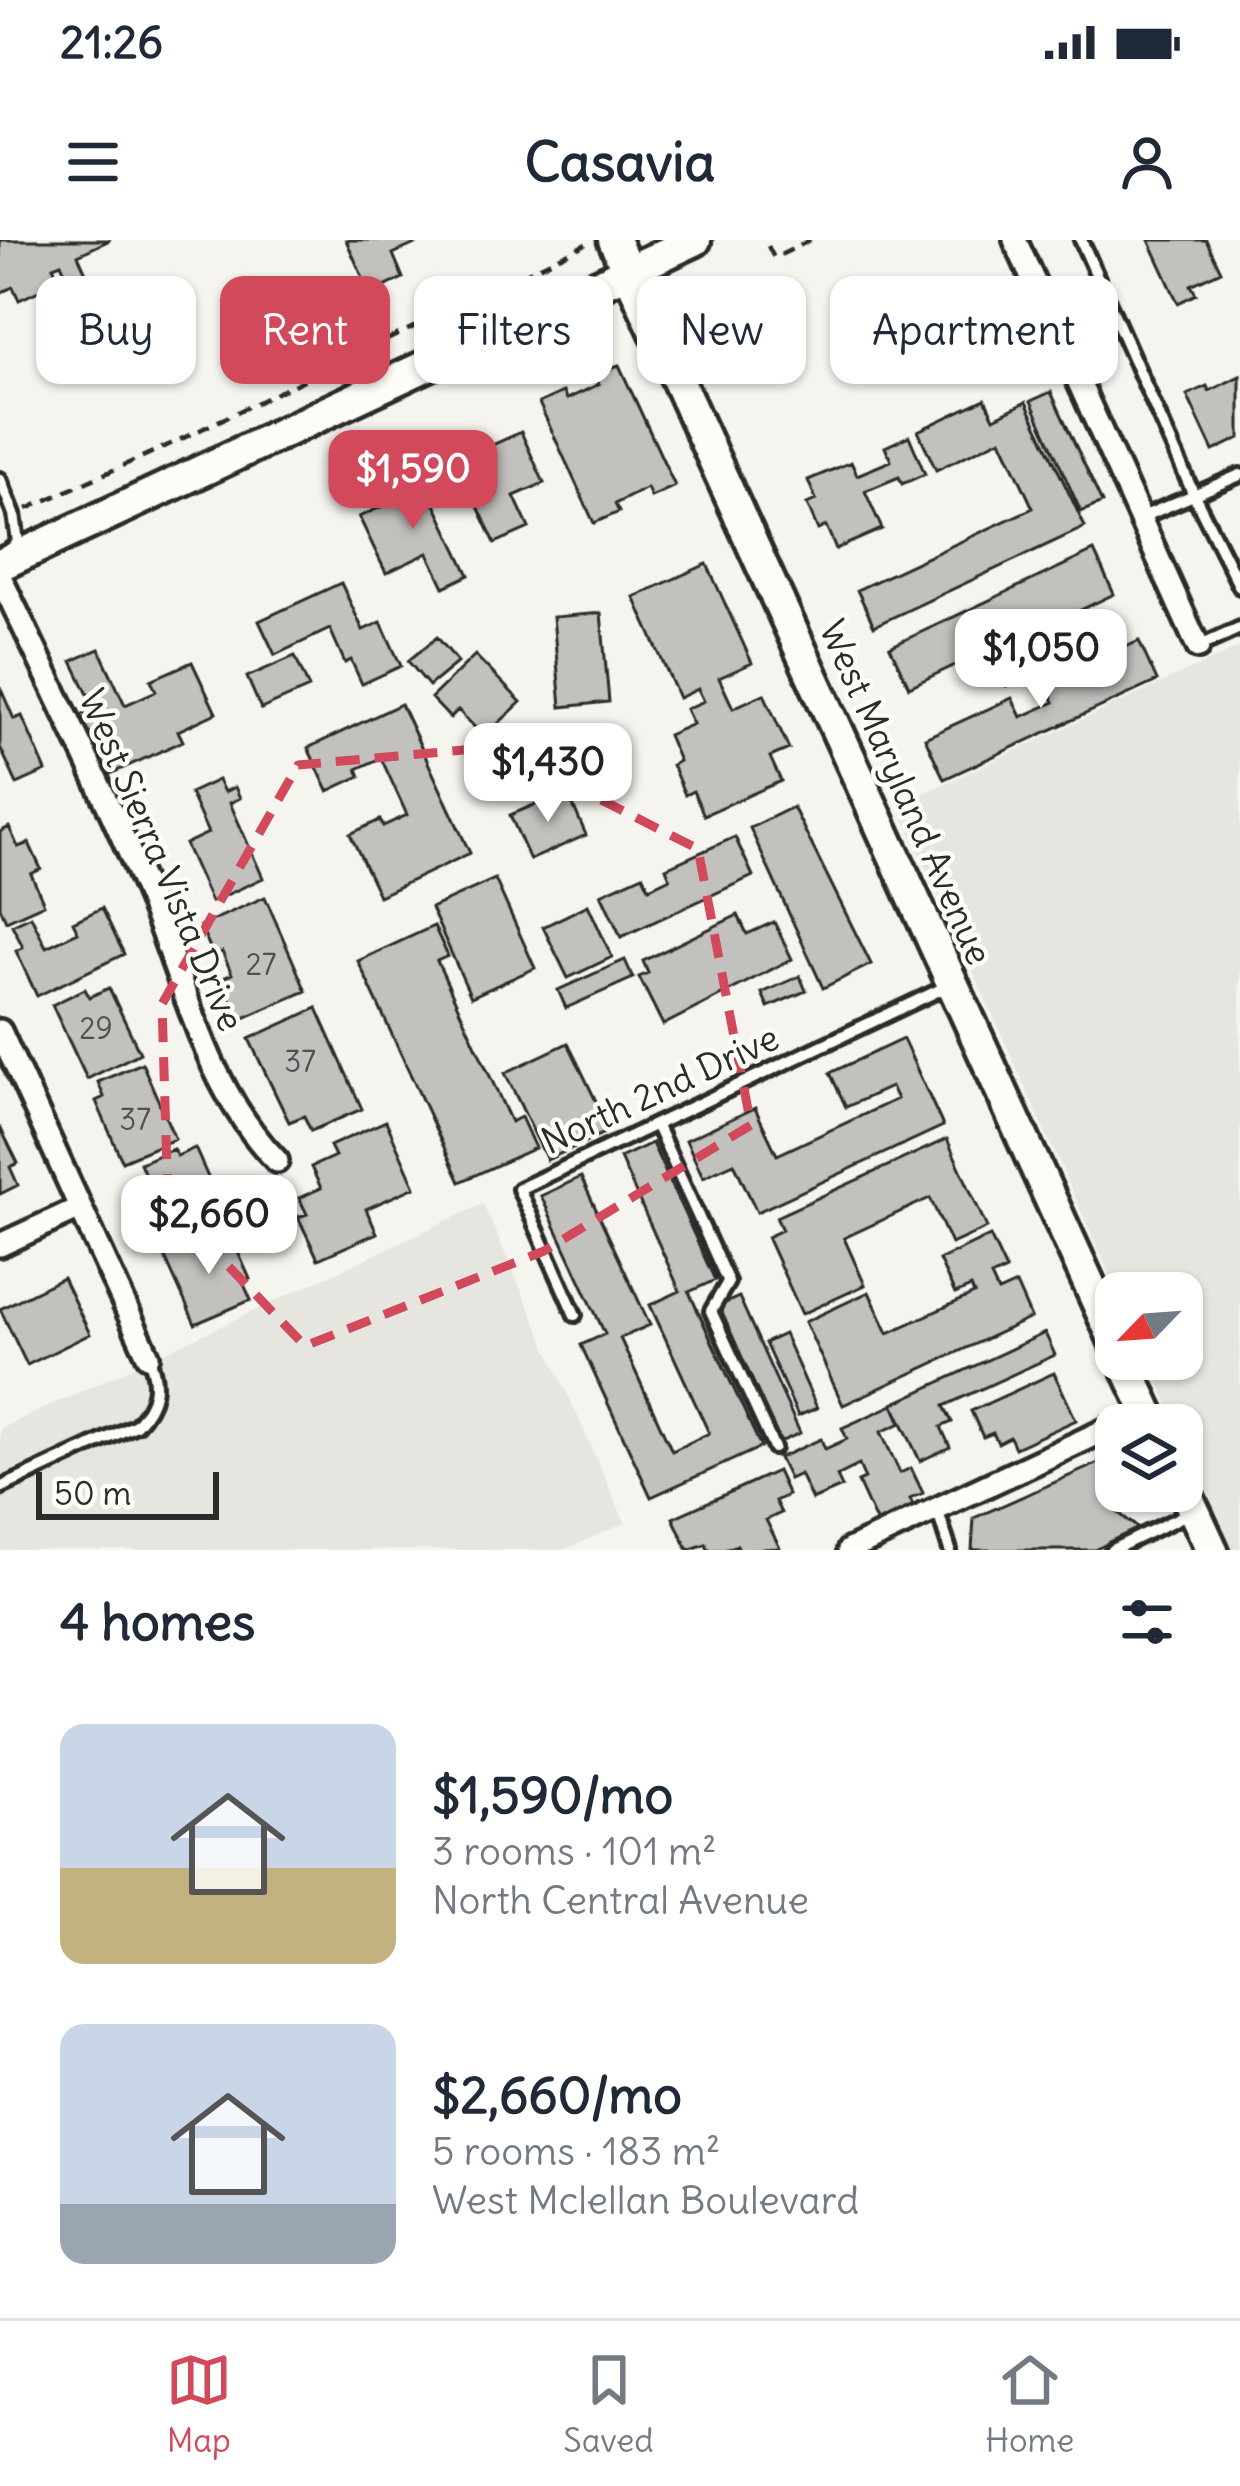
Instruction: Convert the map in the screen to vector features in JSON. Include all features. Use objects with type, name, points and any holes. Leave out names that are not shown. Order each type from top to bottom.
[{"type":"street","name":"West Maryland Avenue","points":[[614,240],[1095,1298]]},
{"type":"street","points":[[0,563],[695,240]]},
{"type":"street","points":[[1019,241],[1198,646]]},
{"type":"street","name":"West Sierra Vista Drive","points":[[0,577],[147,892],[199,1032],[251,1131],[277,1161]]},
{"type":"street","points":[[0,1030],[148,1356]]},
{"type":"street","points":[[0,1245],[80,1208]]},
{"type":"street","points":[[849,1550],[1095,1435]]},
{"type":"street","points":[[1194,1512],[1212,1550]]},
{"type":"lane","points":[[1081,240],[1240,587]]},
{"type":"lane","points":[[1140,518],[1240,475]]},
{"type":"lane","points":[[0,479],[14,514],[18,542],[0,563]]},
{"type":"lane","points":[[1198,646],[1240,628]]},
{"type":"lane","name":"North 2nd Drive","points":[[575,1316],[519,1189],[950,985]]},
{"type":"lane","points":[[656,1124],[728,1282],[711,1311],[774,1448]]},
{"type":"lane","points":[[0,1488],[136,1425],[152,1408],[157,1377],[148,1356]]},
{"type":"lane","points":[[937,1509],[950,1550]]},
{"type":"lane","points":[[1112,1550],[1168,1512]]},
{"type":"path","points":[[768,245],[774,258],[811,240]]},
{"type":"path","points":[[14,514],[173,443],[578,248]]},
{"type":"highlighted area","points":[[497,747],[698,849],[751,1125],[544,1251],[305,1346],[168,1203],[162,1004],[298,765]]},
{"type":"shaded area","points":[[1240,647],[1240,1550],[1234,1550],[1203,1481],[1203,1404],[1168,1404],[1158,1380],[1203,1380],[1203,1272],[1109,1272],[898,805]]},
{"type":"shaded area","points":[[483,1204],[625,1523],[564,1550],[0,1550],[0,1429]]},
{"type":"building","points":[[0,240],[110,240],[78,255],[86,273],[67,276],[61,263],[53,266],[58,276],[36,276],[36,292],[19,300],[13,287],[0,293]]},
{"type":"building","points":[[346,240],[424,240],[393,254],[403,278],[390,284],[390,276],[362,276]]},
{"type":"building","points":[[1149,240],[1206,240],[1221,271],[1191,285],[1196,294],[1178,303]]},
{"type":"building","points":[[619,365],[675,486],[651,497],[647,488],[615,504],[619,512],[594,523],[539,403],[563,392],[567,399],[599,384],[613,384],[613,368]]},
{"type":"building","points":[[1240,376],[1240,438],[1213,451],[1187,395],[1207,386],[1209,391]]},
{"type":"building","points":[[1051,392],[1102,503],[1081,512],[1031,401]]},
{"type":"building","points":[[985,399],[994,418],[1026,402],[1085,527],[874,626],[857,590],[1033,508],[1001,439],[936,470],[918,431]]},
{"type":"building","points":[[521,432],[544,483],[514,496],[529,528],[495,543],[474,498],[481,495],[464,458]]},
{"type":"building","points":[[909,436],[925,474],[902,484],[899,477],[865,491],[882,529],[836,549],[826,526],[818,530],[807,504],[816,500],[808,480],[851,462],[857,475],[891,461],[885,447]]},
{"type":"building","points":[[420,473],[469,575],[444,587],[428,553],[386,573],[359,517],[394,501],[388,488]]},
{"type":"building","points":[[1094,551],[1114,594],[1035,632],[1051,665],[1006,686],[989,649],[909,687],[890,647]]},
{"type":"building","points":[[707,564],[752,663],[719,678],[733,708],[764,694],[789,749],[770,757],[781,781],[704,815],[693,791],[685,795],[672,765],[679,761],[668,735],[693,724],[686,709],[704,701],[698,689],[679,698],[634,597]]},
{"type":"building","points":[[341,583],[363,630],[381,622],[401,666],[362,684],[351,660],[345,663],[330,629],[275,655],[259,621]]},
{"type":"building","points":[[601,613],[609,702],[561,707],[553,617]]},
{"type":"building","points":[[437,637],[458,662],[429,686],[408,661]]},
{"type":"building","points":[[1139,641],[1157,681],[944,779],[925,738],[1012,698],[1021,717],[1054,702],[1046,684]]},
{"type":"building","points":[[99,649],[125,705],[156,691],[151,680],[192,662],[216,713],[178,731],[183,741],[108,775],[81,715],[95,709],[72,661]]},
{"type":"building","points":[[475,655],[521,702],[484,737],[458,710],[450,718],[431,698]]},
{"type":"building","points":[[295,656],[309,688],[261,709],[247,677]]},
{"type":"building","points":[[0,687],[14,719],[22,716],[46,771],[17,784],[0,747]]},
{"type":"building","points":[[401,704],[470,853],[379,896],[350,834],[380,820],[383,826],[407,815],[381,758],[357,769],[360,776],[328,791],[308,748]]},
{"type":"building","points":[[218,780],[224,792],[235,787],[240,798],[230,803],[263,878],[211,902],[185,844],[208,833],[190,793]]},
{"type":"building","points":[[567,791],[586,835],[530,860],[510,815]]},
{"type":"building","points":[[793,807],[871,964],[823,988],[750,828]]},
{"type":"building","points":[[9,827],[18,847],[29,843],[41,869],[31,874],[44,904],[6,921],[0,907],[0,832]]},
{"type":"building","points":[[735,837],[753,876],[621,937],[601,894],[643,875],[649,888],[670,878],[666,868]]},
{"type":"building","points":[[495,879],[535,968],[471,997],[431,908]]},
{"type":"building","points":[[265,897],[306,991],[239,1020],[221,979],[232,974],[222,952],[214,956],[200,926]]},
{"type":"building","points":[[588,905],[612,957],[568,978],[543,927]]},
{"type":"building","points":[[102,908],[124,954],[37,996],[16,951],[23,947],[12,925],[31,916],[46,947],[78,932],[73,922]]},
{"type":"building","points":[[738,915],[747,934],[774,922],[792,959],[663,1025],[639,977],[648,973],[643,961]]},
{"type":"building","points":[[434,926],[448,956],[437,961],[511,1122],[521,1117],[535,1148],[460,1182],[358,961]]},
{"type":"building","points":[[625,960],[633,978],[566,1008],[558,990]]},
{"type":"building","points":[[800,976],[806,991],[768,1007],[762,993]]},
{"type":"building","points":[[109,988],[140,1053],[87,1079],[52,1005],[85,989],[89,997]]},
{"type":"building","points":[[317,1008],[362,1109],[311,1131],[304,1116],[289,1122],[249,1039]]},
{"type":"building","points":[[903,1039],[943,1126],[757,1212],[734,1163],[703,1177],[686,1140],[755,1108],[777,1155],[897,1099],[891,1087],[846,1107],[830,1073]]},
{"type":"building","points":[[568,1043],[610,1130],[547,1160],[505,1073]]},
{"type":"building","points":[[142,1063],[175,1139],[122,1161],[96,1101],[104,1097],[98,1082]]},
{"type":"building","points":[[386,1121],[415,1187],[366,1209],[377,1233],[318,1259],[298,1217],[307,1214],[299,1198],[321,1188],[311,1167],[335,1156],[330,1146]]},
{"type":"building","points":[[0,1127],[18,1163],[10,1167],[18,1185],[0,1194]]},
{"type":"building","points":[[947,1139],[987,1228],[951,1244],[930,1198],[844,1238],[865,1285],[802,1314],[767,1237],[782,1230],[776,1217]]},
{"type":"building","points":[[652,1143],[715,1280],[689,1292],[761,1447],[651,1497],[581,1345],[605,1334],[541,1196],[581,1177],[650,1325],[620,1338],[672,1451],[709,1433],[650,1305],[680,1291],[620,1158]]},
{"type":"building","points":[[195,1148],[218,1200],[156,1227],[135,1179],[145,1175],[140,1163],[173,1149],[177,1156]]},
{"type":"building","points":[[230,1234],[250,1279],[243,1282],[251,1300],[195,1324],[163,1253],[193,1240],[197,1249]]},
{"type":"building","points":[[990,1236],[1006,1270],[991,1277],[998,1292],[1016,1284],[1031,1318],[843,1405],[805,1322],[869,1292],[888,1333],[974,1294],[971,1287],[955,1294],[939,1260]]},
{"type":"building","points":[[63,1278],[90,1334],[27,1365],[0,1309]]},
{"type":"building","points":[[739,1297],[800,1433],[780,1442],[719,1306]]},
{"type":"building","points":[[1045,1333],[1055,1355],[944,1406],[952,1422],[941,1427],[950,1447],[920,1461],[893,1404]]},
{"type":"building","points":[[784,1334],[817,1408],[798,1416],[765,1343]]},
{"type":"building","points":[[1054,1373],[1076,1420],[1015,1448],[1010,1437],[998,1443],[993,1433],[983,1437],[971,1411]]},
{"type":"building","points":[[893,1405],[901,1423],[881,1432],[900,1473],[911,1468],[923,1493],[910,1499],[916,1511],[879,1528],[858,1482],[865,1479],[859,1465],[837,1476],[842,1487],[812,1500],[800,1474],[789,1479],[779,1458],[821,1439],[825,1449],[847,1439],[842,1428]]},
{"type":"building","points":[[1095,1465],[1095,1512],[1117,1512],[1139,1529],[1094,1550],[972,1550],[974,1518]]},
{"type":"building","points":[[777,1471],[788,1495],[775,1501],[781,1513],[766,1520],[780,1548],[739,1550],[737,1545],[708,1550],[706,1544],[688,1550],[673,1518]]}]
